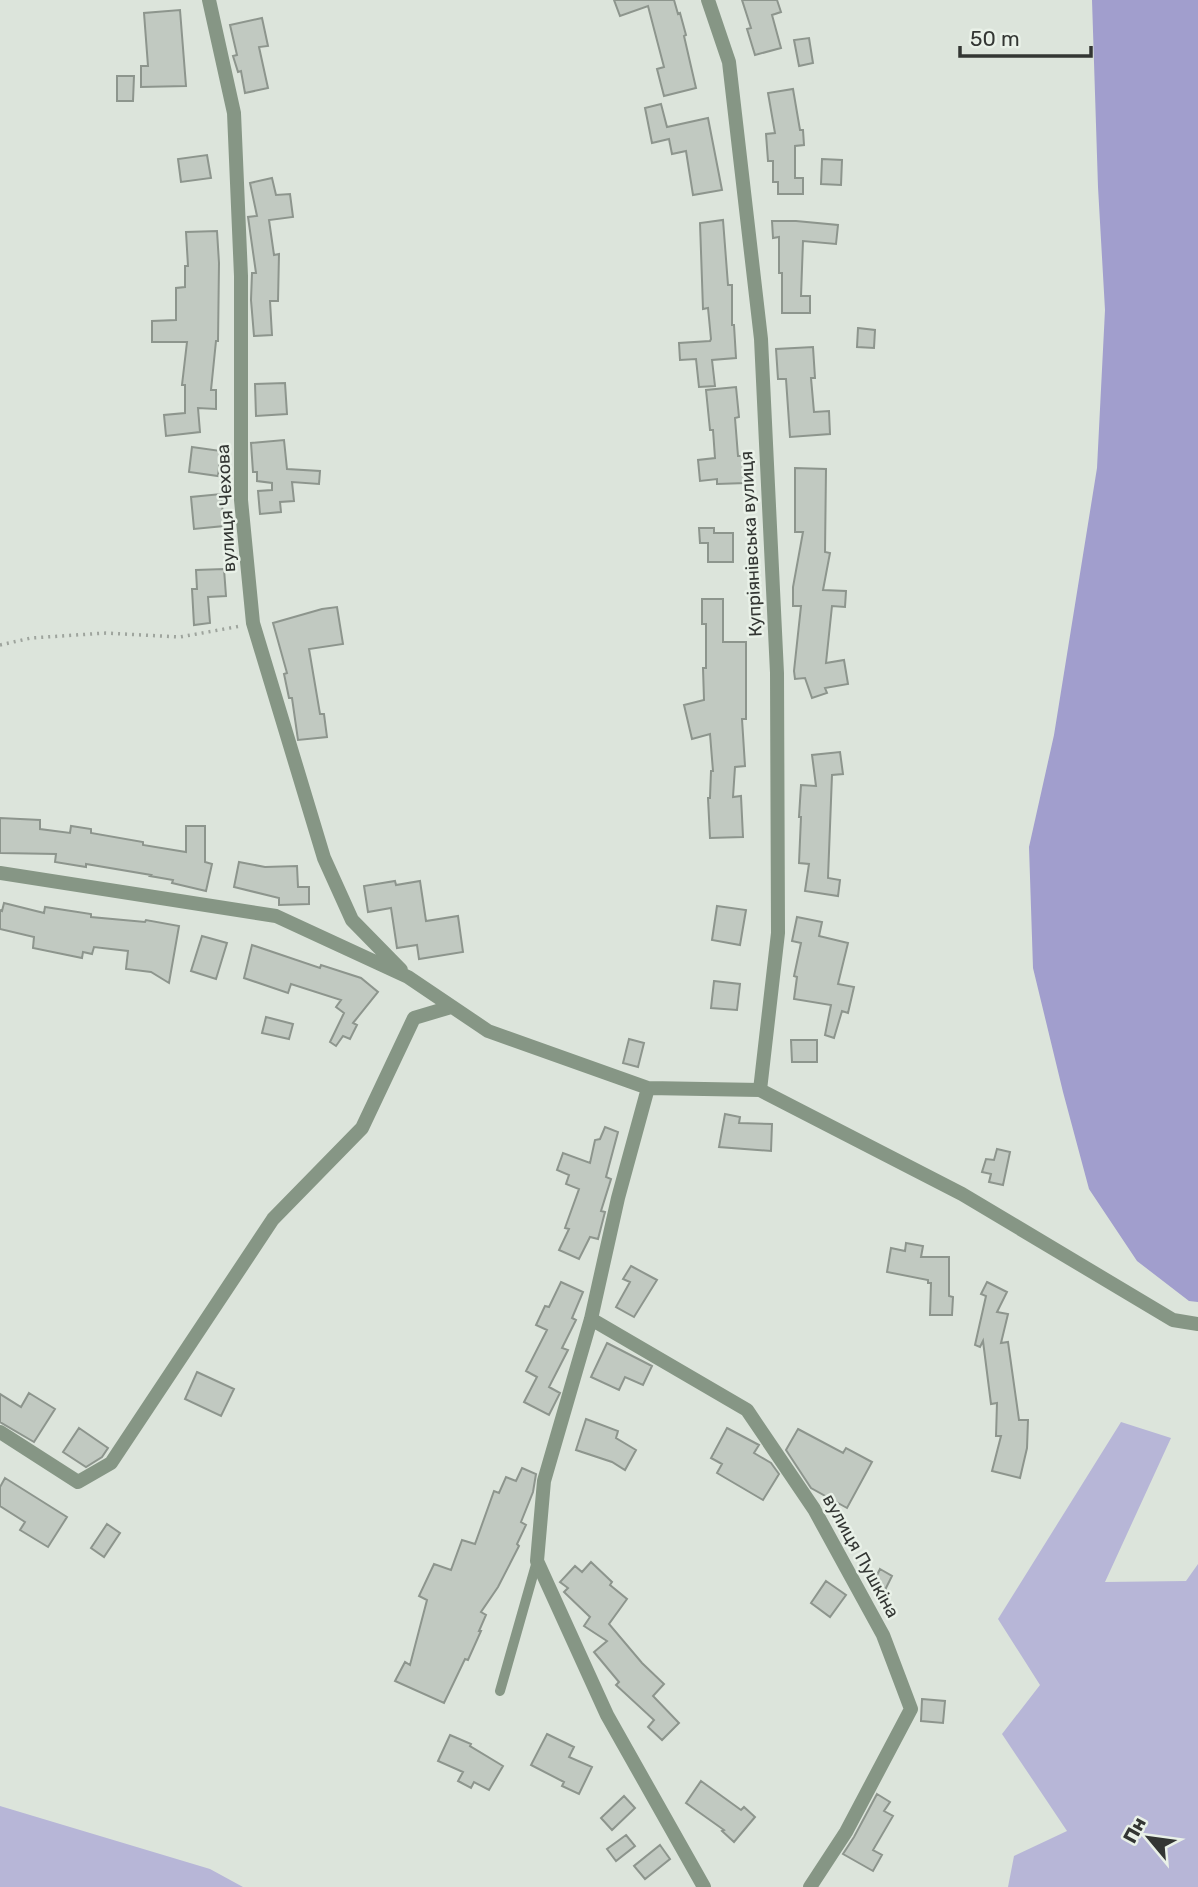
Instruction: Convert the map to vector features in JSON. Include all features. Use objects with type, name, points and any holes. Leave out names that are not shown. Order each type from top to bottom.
[{"type":"street","name":"вулиця Чехова","points":[[209,0],[234,113],[241,276],[241,499],[253,623],[324,858],[352,920],[408,977]]},
{"type":"street","name":"Купріянівська вулиця","points":[[708,0],[729,62],[761,339],[777,673],[778,933],[760,1090]]},
{"type":"street","points":[[0,873],[276,916],[408,977],[488,1031],[648,1088],[760,1090],[962,1194],[1173,1320],[1198,1324]]},
{"type":"street","points":[[0,1432],[78,1482],[111,1463],[273,1219],[362,1128],[414,1018],[452,1007]]},
{"type":"street","points":[[648,1088],[618,1198],[591,1319],[544,1481],[537,1561],[607,1715],[704,1887]]},
{"type":"street","name":"вулиця Пушкіна","points":[[591,1319],[747,1410],[814,1509],[883,1635],[911,1709],[846,1832],[810,1887]]},
{"type":"lane","points":[[500,1691],[537,1561]]},
{"type":"path","points":[[0,645],[31,638],[106,633],[180,637],[253,623]]},
{"type":"shaded area","points":[[1092,0],[1198,0],[1198,1302],[1189,1301],[1137,1261],[1089,1189],[1033,968],[1029,847],[1054,735],[1097,468],[1105,310]]},
{"type":"shaded area","points":[[1121,1422],[1171,1438],[1105,1582],[1186,1581],[1198,1564],[1198,1887],[1008,1887],[1014,1856],[1067,1831],[1002,1734],[1040,1685],[998,1619]]},
{"type":"shaded area","points":[[0,1806],[210,1869],[243,1887],[0,1887]]},
{"type":"building","points":[[614,0],[674,0],[686,35],[684,36],[696,88],[664,96],[657,69],[664,67],[648,6],[620,16]]},
{"type":"building","points":[[742,0],[777,0],[781,12],[772,15],[781,48],[755,55],[747,29],[751,28]]},
{"type":"building","points":[[180,10],[186,86],[141,87],[141,66],[148,66],[144,13]]},
{"type":"building","points":[[262,18],[268,46],[259,47],[268,88],[245,93],[241,71],[238,72],[233,56],[237,55],[230,25]]},
{"type":"building","points":[[809,38],[813,63],[799,66],[794,40]]},
{"type":"building","points":[[117,76],[134,76],[133,101],[117,101]]},
{"type":"building","points":[[793,89],[804,145],[795,146],[795,178],[803,178],[803,194],[778,194],[778,182],[773,182],[773,161],[768,161],[766,134],[775,133],[768,93]]},
{"type":"building","points":[[661,104],[667,127],[708,118],[722,190],[693,195],[686,151],[672,154],[669,139],[652,143],[645,108]]},
{"type":"building","points":[[207,155],[211,178],[181,182],[178,159]]},
{"type":"building","points":[[822,159],[842,160],[841,185],[821,184]]},
{"type":"building","points":[[272,178],[276,195],[290,194],[293,217],[269,220],[274,255],[279,254],[278,301],[270,301],[272,335],[254,336],[251,300],[252,273],[256,273],[248,217],[257,216],[250,183]]},
{"type":"building","points":[[723,220],[728,285],[732,285],[732,325],[736,358],[712,360],[715,386],[699,387],[696,359],[680,360],[679,343],[711,339],[708,308],[703,309],[700,223]]},
{"type":"building","points":[[772,221],[838,225],[836,244],[803,241],[801,296],[810,296],[810,313],[782,313],[779,237],[773,238]]},
{"type":"building","points":[[217,231],[218,341],[211,390],[216,390],[216,409],[198,408],[200,432],[166,436],[164,415],[185,413],[185,385],[182,385],[187,342],[152,342],[152,321],[176,320],[176,288],[185,287],[185,266],[188,266],[186,232]]},
{"type":"building","points":[[858,328],[875,330],[874,348],[857,347]]},
{"type":"building","points":[[813,347],[815,378],[811,378],[814,412],[829,411],[830,434],[790,437],[786,379],[778,379],[776,349]]},
{"type":"building","points":[[285,383],[287,414],[256,416],[255,384]]},
{"type":"building","points":[[736,387],[739,417],[735,418],[738,456],[745,456],[746,483],[717,484],[717,479],[700,481],[698,460],[715,458],[706,390]]},
{"type":"building","points":[[284,440],[287,469],[320,471],[319,484],[292,482],[294,501],[280,502],[281,512],[260,514],[258,491],[272,490],[272,483],[257,481],[257,472],[253,472],[251,443]]},
{"type":"building","points":[[192,447],[221,451],[218,476],[189,472]]},
{"type":"building","points":[[795,468],[826,469],[825,552],[830,553],[823,590],[846,591],[845,607],[832,606],[826,663],[844,660],[848,684],[825,688],[827,693],[812,698],[805,678],[795,679],[794,671],[801,606],[793,606],[793,587],[803,532],[795,532]]},
{"type":"building","points":[[221,494],[224,526],[194,529],[191,497]]},
{"type":"building","points":[[699,528],[714,528],[714,533],[733,533],[733,562],[708,562],[708,543],[700,543]]},
{"type":"building","points":[[224,569],[226,596],[208,597],[210,623],[194,625],[192,589],[197,589],[196,570]]},
{"type":"building","points":[[702,599],[723,599],[723,642],[746,642],[746,719],[742,719],[745,766],[735,767],[733,797],[741,796],[743,837],[710,838],[708,798],[713,771],[710,734],[692,739],[684,705],[704,700],[706,624],[702,624]]},
{"type":"building","points":[[337,607],[343,644],[309,649],[320,714],[324,714],[327,737],[298,740],[292,698],[289,698],[284,674],[287,673],[273,623]]},
{"type":"building","points":[[840,752],[843,774],[832,775],[828,878],[840,880],[838,896],[805,891],[809,864],[799,863],[799,817],[801,785],[816,786],[812,755]]},
{"type":"building","points":[[0,818],[40,820],[40,829],[70,833],[71,826],[91,829],[91,833],[186,852],[186,826],[205,826],[205,862],[212,864],[206,891],[151,875],[86,864],[86,867],[55,862],[56,854],[0,853]]},
{"type":"building","points":[[239,862],[265,867],[297,866],[298,887],[309,887],[309,904],[279,905],[279,898],[234,887]]},
{"type":"building","points":[[395,881],[396,885],[420,881],[426,921],[458,916],[463,952],[419,959],[417,945],[397,948],[391,908],[368,912],[364,886]]},
{"type":"building","points":[[4,903],[44,913],[45,907],[91,914],[91,917],[146,920],[179,926],[169,983],[151,972],[126,969],[128,951],[94,947],[92,954],[83,952],[82,958],[33,948],[34,937],[0,929],[0,910],[2,911]]},
{"type":"building","points":[[717,906],[746,910],[740,945],[712,940]]},
{"type":"building","points":[[797,917],[822,922],[819,936],[848,943],[838,984],[854,987],[848,1013],[842,1011],[834,1038],[825,1035],[831,1005],[794,999],[797,977],[794,976],[801,943],[792,941]]},
{"type":"building","points":[[202,936],[227,943],[216,979],[191,971]]},
{"type":"building","points":[[252,945],[320,968],[321,965],[361,978],[378,992],[353,1023],[357,1025],[350,1039],[343,1036],[336,1046],[330,1042],[344,1013],[336,1007],[341,1000],[291,984],[288,993],[244,978]]},
{"type":"building","points":[[714,981],[740,984],[737,1010],[711,1008]]},
{"type":"building","points":[[266,1017],[293,1024],[289,1039],[262,1033]]},
{"type":"building","points":[[629,1039],[644,1043],[638,1067],[623,1063]]},
{"type":"building","points":[[791,1040],[817,1040],[817,1062],[792,1062]]},
{"type":"building","points":[[725,1114],[740,1117],[739,1123],[772,1124],[771,1151],[719,1147]]},
{"type":"building","points":[[605,1127],[618,1132],[606,1177],[611,1179],[601,1211],[605,1212],[598,1239],[590,1237],[579,1259],[559,1250],[569,1229],[565,1228],[579,1189],[566,1184],[569,1175],[557,1170],[563,1153],[590,1163],[595,1140],[600,1139]]},
{"type":"building","points":[[997,1149],[1010,1152],[1003,1185],[989,1182],[991,1174],[982,1172],[986,1159],[994,1160]]},
{"type":"building","points":[[906,1243],[923,1246],[921,1257],[949,1257],[952,1315],[930,1315],[931,1283],[928,1283],[928,1280],[887,1272],[891,1248],[905,1251]]},
{"type":"building","points":[[631,1266],[657,1280],[634,1317],[616,1307],[630,1282],[623,1279]]},
{"type":"building","points":[[561,1282],[583,1292],[572,1318],[576,1320],[562,1348],[568,1350],[549,1387],[560,1393],[549,1415],[524,1402],[537,1377],[526,1371],[547,1330],[536,1325],[545,1306],[549,1307]]},
{"type":"building","points":[[987,1282],[1007,1292],[997,1312],[1008,1314],[1001,1343],[1008,1342],[1019,1420],[1028,1420],[1027,1448],[1020,1478],[992,1471],[1001,1436],[996,1436],[997,1403],[991,1404],[983,1341],[980,1347],[975,1345],[986,1296],[981,1294]]},
{"type":"building","points":[[607,1343],[652,1366],[643,1385],[625,1377],[619,1390],[591,1377]]},
{"type":"building","points":[[197,1372],[234,1389],[221,1416],[185,1399]]},
{"type":"building","points":[[29,1393],[55,1409],[34,1442],[0,1422],[0,1394],[21,1407]]},
{"type":"building","points":[[586,1419],[618,1431],[616,1438],[636,1450],[625,1470],[612,1462],[576,1450]]},
{"type":"building","points":[[79,1428],[108,1448],[102,1457],[86,1467],[63,1452]]},
{"type":"building","points":[[727,1428],[759,1445],[754,1453],[771,1463],[779,1474],[763,1500],[717,1473],[722,1464],[711,1458]]},
{"type":"building","points":[[798,1429],[843,1453],[846,1448],[872,1462],[847,1508],[811,1488],[786,1450]]},
{"type":"building","points":[[522,1468],[536,1474],[533,1492],[521,1522],[526,1525],[517,1544],[519,1546],[498,1587],[481,1612],[486,1615],[481,1631],[444,1703],[395,1681],[405,1662],[410,1665],[427,1600],[419,1596],[434,1564],[451,1570],[462,1540],[475,1544],[494,1491],[499,1493],[506,1477],[516,1481]]},
{"type":"building","points":[[5,1478],[67,1517],[48,1547],[20,1530],[25,1522],[0,1506],[0,1487]]},
{"type":"building","points":[[107,1524],[120,1533],[104,1557],[91,1548]]},
{"type":"building","points":[[591,1562],[612,1582],[610,1585],[627,1599],[609,1624],[664,1684],[653,1696],[679,1723],[662,1740],[648,1727],[654,1720],[616,1685],[619,1682],[594,1652],[607,1641],[584,1626],[590,1617],[564,1592],[568,1588],[560,1582],[575,1566],[582,1572]]},
{"type":"building","points":[[880,1569],[892,1576],[884,1592],[872,1585]]},
{"type":"building","points":[[826,1581],[846,1595],[830,1617],[811,1603]]},
{"type":"building","points":[[922,1699],[945,1701],[943,1723],[921,1721]]},
{"type":"building","points":[[547,1734],[574,1747],[569,1757],[592,1767],[579,1794],[562,1786],[564,1782],[531,1765]]},
{"type":"building","points":[[450,1735],[471,1744],[470,1746],[503,1766],[489,1790],[474,1782],[471,1788],[458,1781],[463,1772],[438,1761]]},
{"type":"building","points":[[701,1781],[741,1810],[744,1807],[755,1817],[734,1842],[722,1831],[724,1830],[686,1803]]},
{"type":"building","points":[[877,1794],[890,1802],[884,1811],[893,1816],[873,1850],[882,1855],[873,1871],[843,1854]]},
{"type":"building","points":[[624,1796],[635,1808],[612,1830],[601,1818]]},
{"type":"building","points":[[626,1835],[635,1846],[616,1861],[607,1849]]},
{"type":"building","points":[[660,1845],[670,1859],[645,1879],[634,1866]]}]
